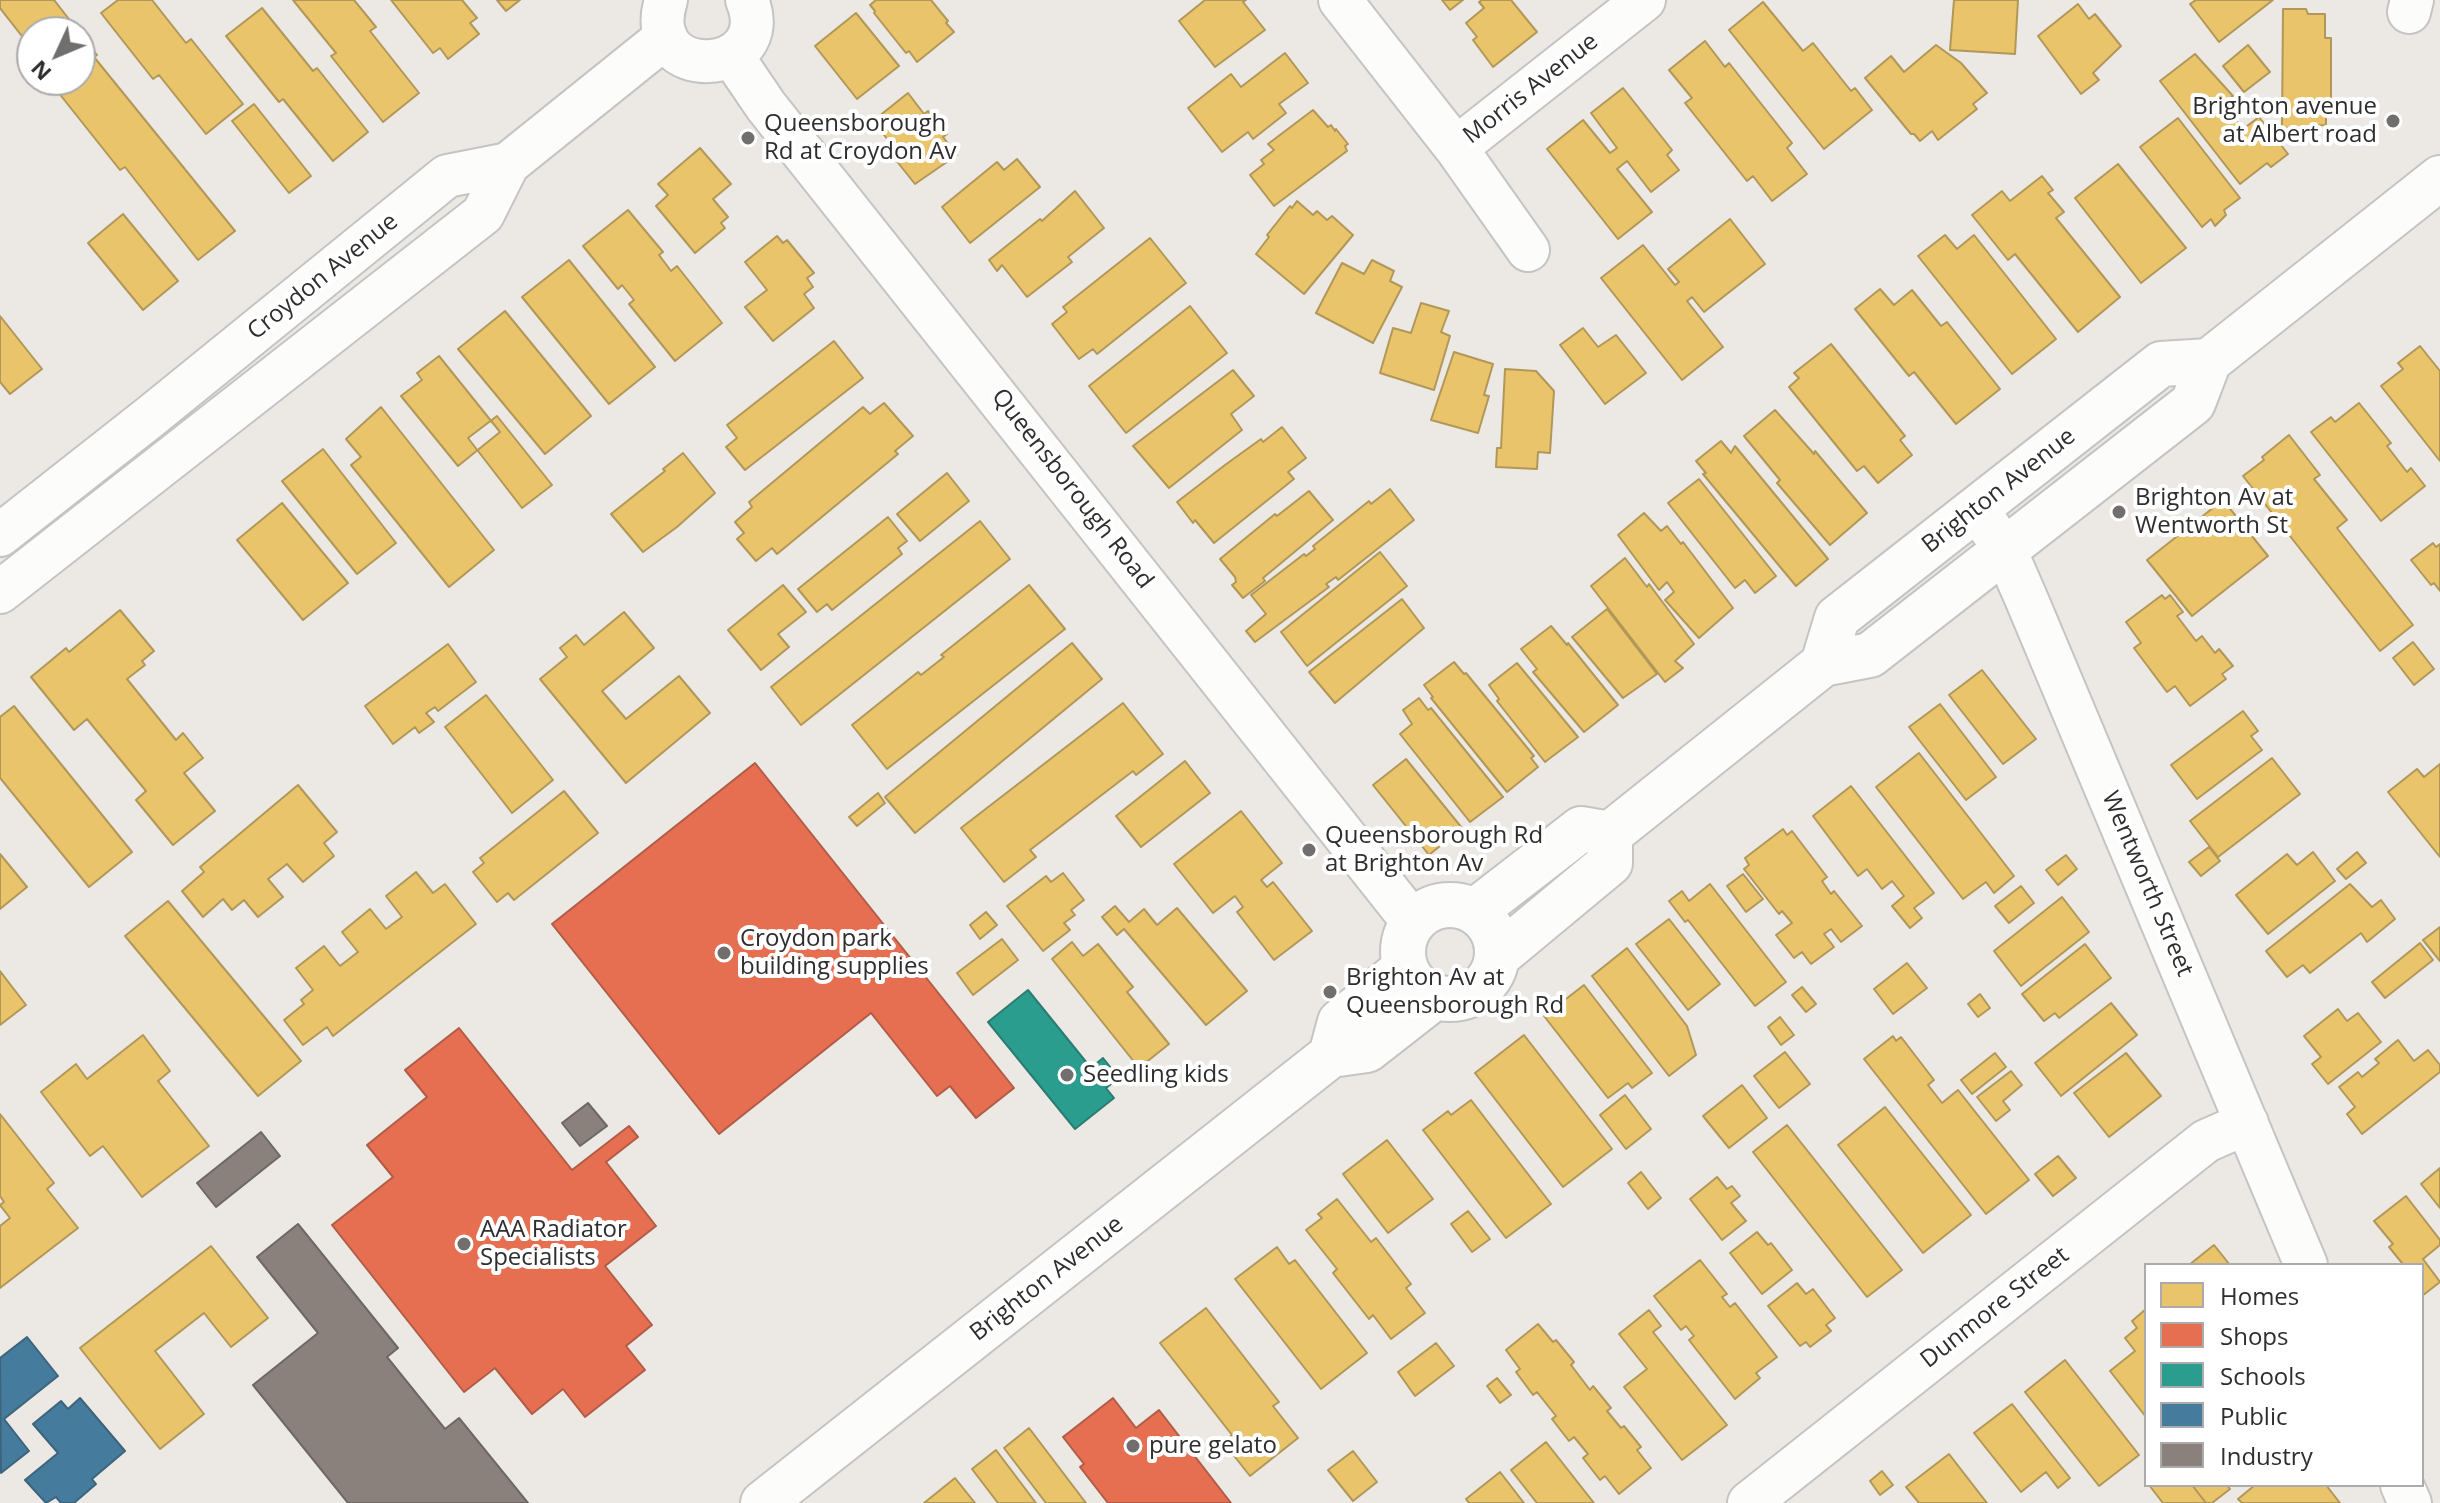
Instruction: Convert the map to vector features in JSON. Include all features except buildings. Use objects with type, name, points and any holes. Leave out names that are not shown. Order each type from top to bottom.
[{"type":"main road","points":[[2209,361],[2440,178]]},
{"type":"main road","name":"Brighton Avenue","points":[[1610,834],[1823,664],[1870,655],[2193,403],[2209,361],[2161,364],[1837,618],[1823,664]]},
{"type":"main road","points":[[1475,911],[1581,829],[1610,834],[1610,863],[1498,956]]},
{"type":"main road","points":[[1462,906],[1475,911],[1493,930],[1498,956],[1495,970],[1477,992],[1464,998],[1420,983],[1403,944],[1413,922],[1435,907],[1462,906]]},
{"type":"main road","name":"Brighton Avenue","points":[[763,1503],[1331,1055],[1367,1050],[1420,983]]},
{"type":"street","name":"Morris Avenue","points":[[1340,0],[1456,148],[1528,250]]},
{"type":"street","name":"Morris Avenue","points":[[1456,148],[1644,0]]},
{"type":"street","points":[[666,18],[673,48],[695,62],[720,61],[732,56],[741,47],[751,26],[750,1]]},
{"type":"street","name":"Croydon Avenue","points":[[0,592],[483,214],[508,164],[666,18]]},
{"type":"street","name":"Queensborough Road","points":[[732,56],[766,106],[1413,922]]},
{"type":"street","name":"Croydon Avenue","points":[[0,535],[447,176],[508,164]]},
{"type":"street","points":[[150,417],[176,452]]},
{"type":"street","name":"Wentworth Street","points":[[1977,509],[2005,550],[2305,1263]]},
{"type":"street","name":"Dunmore Street","points":[[1749,1503],[2206,1141],[2247,1123]]},
{"type":"place","name":"Brighton avenue at Albert road","points":[[2393,121]]},
{"type":"place","name":"Queensborough Rd at Croydon Av","points":[[748,138]]},
{"type":"place","name":"Brighton Av at Wentworth St","points":[[2119,512]]},
{"type":"place","name":"Queensborough Rd at Brighton Av","points":[[1309,850]]},
{"type":"place","name":"Croydon park building supplies","points":[[724,953]]},
{"type":"place","name":"Brighton Av at Queensborough Rd","points":[[1330,992]]},
{"type":"place","name":"Seedling kids","points":[[1067,1075]]},
{"type":"place","name":"AAA Radiator Specialists","points":[[464,1244]]},
{"type":"place","name":"pure gelato","points":[[1133,1446]]}]
